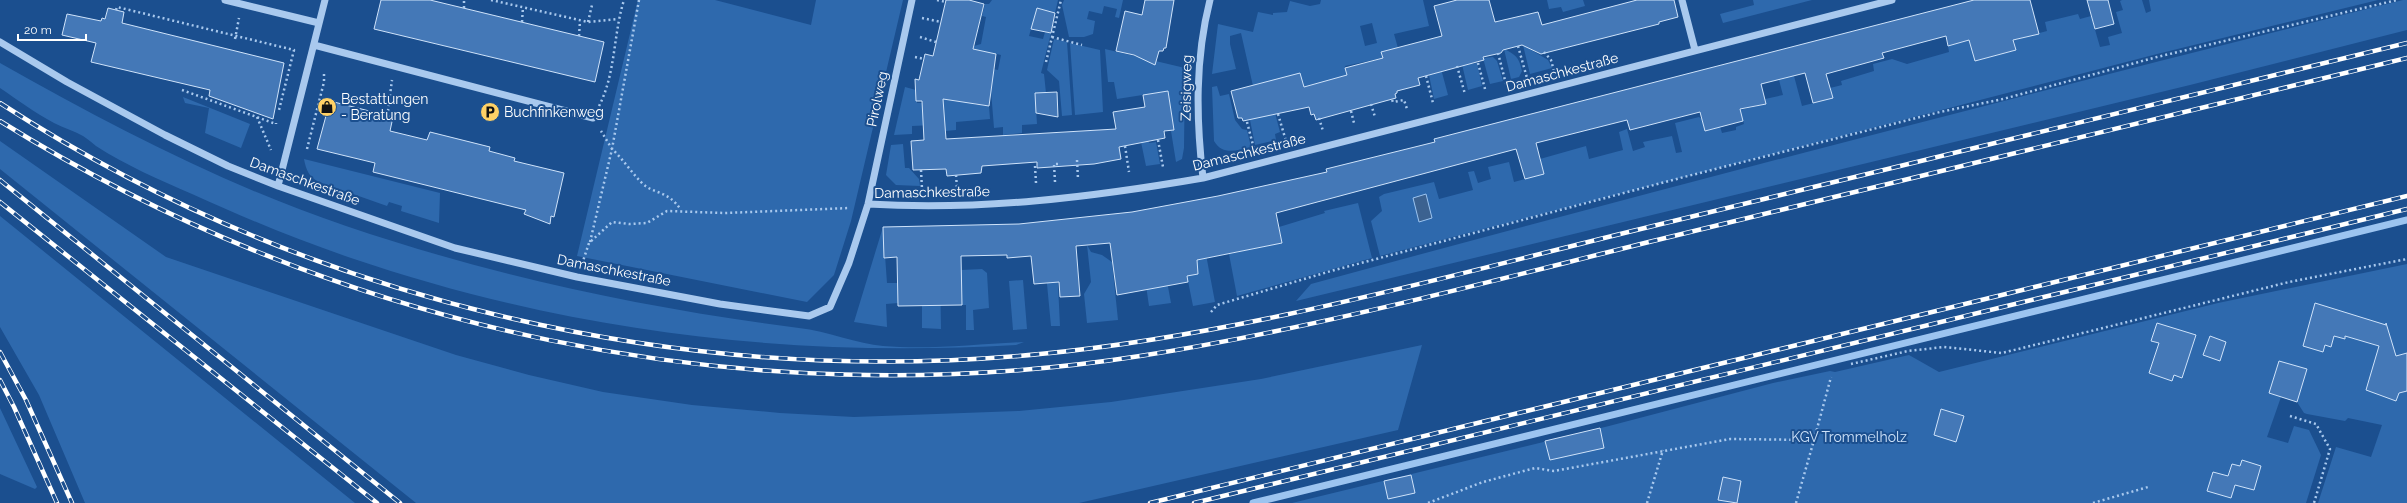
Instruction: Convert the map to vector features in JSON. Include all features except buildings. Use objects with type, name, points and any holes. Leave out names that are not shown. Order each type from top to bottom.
[{"type":"street","points":[[225,0],[320,23]]},
{"type":"street","points":[[278,186],[325,0]]},
{"type":"street","name":"Pirolweg","points":[[868,204],[912,0]]},
{"type":"street","name":"Zeisigweg","points":[[1203,178],[1199,135],[1198,96],[1201,40],[1210,0]]},
{"type":"street","points":[[1682,0],[1695,50]]},
{"type":"street","name":"Damaschkestraße","points":[[0,42],[67,82],[165,135],[228,166],[278,186],[455,248],[577,277],[720,304],[809,316],[830,307],[849,263],[868,204],[976,205],[1020,202],[1104,194],[1203,178],[1892,0]]},
{"type":"street","points":[[314,45],[593,118]]},
{"type":"path","points":[[464,0],[464,8]]},
{"type":"path","points":[[491,0],[588,22],[618,19]]},
{"type":"path","points":[[624,0],[618,19],[608,87],[593,118],[612,149],[629,166],[642,183],[673,199],[681,211]]},
{"type":"path","points":[[577,277],[589,243],[612,149],[639,0]]},
{"type":"path","points":[[937,0],[946,2]]},
{"type":"path","points":[[1046,62],[1061,0]]},
{"type":"path","points":[[1211,312],[1217,305],[1331,270],[1684,177],[1940,112],[2003,99],[2157,57],[2396,0]]},
{"type":"path","points":[[235,37],[243,4]]},
{"type":"path","points":[[588,22],[592,5]]},
{"type":"path","points":[[116,10],[117,7],[235,37],[294,50],[276,124],[182,90]]},
{"type":"path","points":[[522,22],[523,7]]},
{"type":"path","points":[[579,36],[580,20]]},
{"type":"path","points":[[929,20],[941,22]]},
{"type":"path","points":[[1052,37],[1082,45]]},
{"type":"path","points":[[926,39],[936,42]]},
{"type":"path","points":[[1518,46],[1527,78]]},
{"type":"path","points":[[1544,52],[1551,60],[1554,71]]},
{"type":"path","points":[[1498,53],[1506,84]]},
{"type":"path","points":[[918,58],[924,60]]},
{"type":"path","points":[[1478,63],[1485,89]]},
{"type":"path","points":[[388,111],[394,66]]},
{"type":"path","points":[[1457,66],[1465,94]]},
{"type":"path","points":[[308,149],[324,82],[324,70]]},
{"type":"path","points":[[1426,76],[1433,102]]},
{"type":"path","points":[[1392,100],[1393,102],[1404,100],[1407,110]]},
{"type":"path","points":[[1371,104],[1375,118]]},
{"type":"path","points":[[1351,111],[1354,123]]},
{"type":"path","points":[[1278,114],[1286,141]]},
{"type":"path","points":[[257,117],[269,144]]},
{"type":"path","points":[[1320,118],[1323,132]]},
{"type":"path","points":[[1247,122],[1254,149]]},
{"type":"path","points":[[1158,140],[1163,167]]},
{"type":"path","points":[[1125,146],[1129,172]]},
{"type":"path","points":[[1077,160],[1078,179]]},
{"type":"path","points":[[1056,182],[1054,164],[1061,164]]},
{"type":"path","points":[[1036,183],[1035,166],[1037,166]]},
{"type":"path","points":[[921,170],[922,189]]},
{"type":"path","points":[[956,175],[957,188]]},
{"type":"path","points":[[589,243],[612,222],[629,224],[647,222],[667,211],[726,213],[851,208],[868,204]]},
{"type":"path","points":[[1851,364],[1908,350],[1944,347],[2002,353],[2289,282],[2407,259]]},
{"type":"path","points":[[1796,503],[1831,377]]},
{"type":"path","points":[[2290,416],[2316,424],[2330,449],[2314,503]]},
{"type":"path","points":[[1428,503],[1482,482],[1535,468],[1554,471],[1730,439],[1814,440]]},
{"type":"path","points":[[1647,503],[1663,450]]},
{"type":"path","points":[[2093,503],[2148,487]]},
{"type":"green space","points":[[638,0],[715,0],[811,25],[816,0],[903,0],[851,221],[834,275],[807,302],[577,256]]},
{"type":"green space","points":[[992,0],[1058,0],[1055,13],[1037,8],[1029,36],[1043,39],[1045,32],[1051,33],[1041,73],[1044,74],[1046,93],[1035,94],[1037,124],[1022,125],[1022,133],[1003,135],[1003,127],[994,128],[991,91],[952,84],[977,66],[998,70],[1001,55],[988,52],[971,56],[974,46],[981,44],[986,17],[982,16],[985,4],[989,4]]},
{"type":"green space","points":[[1064,0],[1123,0],[1119,18],[1115,17],[1117,9],[1104,6],[1102,14],[1089,11],[1087,19],[1095,21],[1093,34],[1084,37],[1069,37],[1062,5]]},
{"type":"green space","points":[[1321,0],[1423,0],[1429,26],[1394,34],[1398,48],[1381,52],[1383,58],[1345,66],[1347,76],[1304,87],[1253,86],[1241,33],[1230,36],[1230,44],[1236,69],[1212,74],[1218,24],[1253,32],[1258,12],[1273,15],[1273,13],[1287,12],[1290,1],[1310,6],[1320,4]],"holes":[[[1372,23],[1377,43],[1365,46],[1360,26]]]},
{"type":"green space","points":[[1547,0],[1583,0],[1585,6],[1563,12],[1561,7],[1549,9]]},
{"type":"green space","points":[[1753,0],[1812,0],[1723,23],[1720,14],[1754,5]]},
{"type":"green space","points":[[2142,0],[2146,13],[2151,11],[2149,0],[2378,0],[2157,54],[1380,256],[1371,221],[1382,211],[1379,197],[1384,194],[1434,182],[1439,199],[1473,190],[1468,172],[1474,171],[1478,183],[1491,179],[1488,167],[1509,162],[1514,182],[1544,174],[1540,159],[1586,146],[1589,159],[1623,150],[1619,132],[1627,129],[1633,151],[1645,147],[1643,142],[1672,136],[1676,153],[1682,152],[1675,123],[1699,117],[1702,119],[1705,131],[1714,129],[1716,114],[1722,133],[1736,130],[1736,127],[1744,124],[1740,110],[1766,104],[1765,99],[1783,95],[1779,80],[1794,76],[1802,106],[1833,98],[1830,88],[1842,85],[1841,81],[1874,71],[1873,64],[1892,59],[1907,64],[1949,52],[1948,46],[1969,40],[1976,61],[2016,50],[2014,40],[2047,31],[2045,22],[2078,14],[2080,19],[2091,16],[2100,47],[2110,45],[2108,37],[2122,33],[2116,12],[2123,10],[2120,1]]},
{"type":"green space","points":[[2407,0],[2407,30],[2190,85],[1296,301],[1311,284],[1856,139]]},
{"type":"green space","points":[[1054,39],[1067,42],[1072,115],[1062,116],[1059,81],[1047,70]]},
{"type":"green space","points":[[1070,43],[1100,50],[1103,112],[1075,115]]},
{"type":"green space","points":[[1523,45],[1548,60],[1552,68],[1530,74]]},
{"type":"green space","points":[[1105,49],[1185,68],[1184,148],[1182,159],[1176,162],[1171,131],[1174,130],[1168,91],[1117,99],[1114,82],[1108,82]]},
{"type":"green space","points":[[1504,49],[1514,55],[1520,62],[1522,71],[1519,77],[1511,79]]},
{"type":"green space","points":[[1493,57],[1497,61],[1503,81],[1490,84],[1483,58]]},
{"type":"green space","points":[[1470,58],[1472,64],[1477,63],[1482,86],[1468,90],[1461,60]]},
{"type":"green space","points":[[0,63],[169,153],[256,192],[346,226],[457,260],[513,275],[627,300],[684,311],[810,330],[873,345],[935,347],[1024,342],[1016,345],[930,348],[846,347],[762,343],[679,334],[597,321],[515,305],[433,284],[330,251],[290,236],[155,178],[131,166],[107,153],[83,136],[58,125],[33,111],[0,88]]},
{"type":"green space","points":[[1440,65],[1448,95],[1434,99],[1429,75],[1434,74],[1432,68]]},
{"type":"green space","points":[[1217,86],[1220,96],[1229,94],[1235,120],[1242,129],[1247,130],[1251,147],[1231,151],[1222,149],[1214,141],[1212,87]]},
{"type":"green space","points":[[905,87],[916,90],[917,103],[922,103],[923,117],[944,115],[943,99],[932,100],[975,93],[973,104],[989,106],[990,119],[956,122],[956,130],[934,132],[934,125],[912,126],[912,134],[894,135]]},
{"type":"green space","points":[[183,97],[250,124],[241,148],[205,133],[209,108],[185,103]]},
{"type":"green space","points":[[1274,109],[1280,132],[1275,134],[1276,140],[1255,145],[1249,115]]},
{"type":"green space","points":[[1147,136],[1149,143],[1156,142],[1160,164],[1146,166],[1141,142]]},
{"type":"green space","points":[[0,141],[166,257],[456,355],[529,375],[603,392],[692,405],[780,413],[854,417],[1019,411],[1111,402],[1261,379],[1422,345],[1398,430],[1079,503],[416,503],[0,169]]},
{"type":"green space","points":[[903,144],[905,168],[909,168],[919,179],[920,186],[896,185],[886,175],[891,145]]},
{"type":"green space","points":[[304,159],[440,193],[439,223],[401,211],[402,206],[389,202],[387,206],[319,182],[308,173]]},
{"type":"green space","points":[[1358,203],[1372,258],[1237,296],[1229,254],[1239,252],[1236,237],[1263,247],[1282,243],[1279,227],[1325,213],[1324,211]]},
{"type":"green space","points":[[0,216],[355,503],[85,503],[39,395],[0,327]]},
{"type":"green space","points":[[883,227],[887,283],[898,283],[898,303],[886,304],[887,327],[854,322]]},
{"type":"green space","points":[[1204,244],[1215,302],[1193,306],[1187,276],[1193,245]]},
{"type":"green space","points":[[1087,245],[1091,252],[1102,255],[1112,262],[1118,320],[1087,323],[1084,294],[1091,282]]},
{"type":"green space","points":[[1141,251],[1164,265],[1171,303],[1149,306]]},
{"type":"green space","points":[[1045,263],[1057,264],[1060,326],[1051,326]]},
{"type":"green space","name":"KGV Trommelholz","points":[[2407,264],[2407,503],[2318,503],[2336,447],[2371,457],[2382,425],[2348,418],[2345,421],[2307,414],[2304,413],[2297,402],[2281,397],[2267,437],[2288,443],[2294,426],[2309,430],[2321,455],[2306,503],[1292,503],[1609,426],[1773,383],[1830,371],[1835,372],[1909,355],[1939,372],[2218,303]]},
{"type":"green space","points":[[982,269],[987,273],[989,308],[973,310],[974,330],[966,330],[966,305],[962,305],[961,270]]},
{"type":"green space","points":[[940,270],[941,329],[922,328],[922,286]]},
{"type":"green space","points":[[1023,280],[1027,329],[1013,330],[1009,281]]},
{"type":"green space","points":[[0,408],[37,487],[35,489],[0,474]]},
{"type":"shaded area","points":[[1426,194],[1432,218],[1419,222],[1413,198]]},
{"type":"waterway","points":[[1253,503],[2407,220]]},
{"type":"railway","points":[[0,103],[117,172],[240,230],[368,278],[499,316],[633,342],[768,357],[904,361],[1040,354],[1118,345],[1272,318],[1425,283],[1653,226],[2407,43]]},
{"type":"railway","points":[[0,121],[130,194],[265,255],[405,304],[549,340],[696,364],[844,375],[992,372],[1140,356],[1269,333],[1334,319],[2407,58]]},
{"type":"railway","points":[[0,180],[400,503]]},
{"type":"railway","points":[[1150,503],[2407,196]]},
{"type":"railway","points":[[0,202],[377,503]]},
{"type":"railway","points":[[1194,503],[2407,209]]},
{"type":"railway","points":[[0,352],[26,400],[72,503]]},
{"type":"railway","points":[[0,380],[14,407],[57,503]]},
{"type":"place","name":"Bestattungen - Beratung","points":[[327,107]]},
{"type":"place","name":"Buchfinkenweg","points":[[490,112]]}]
